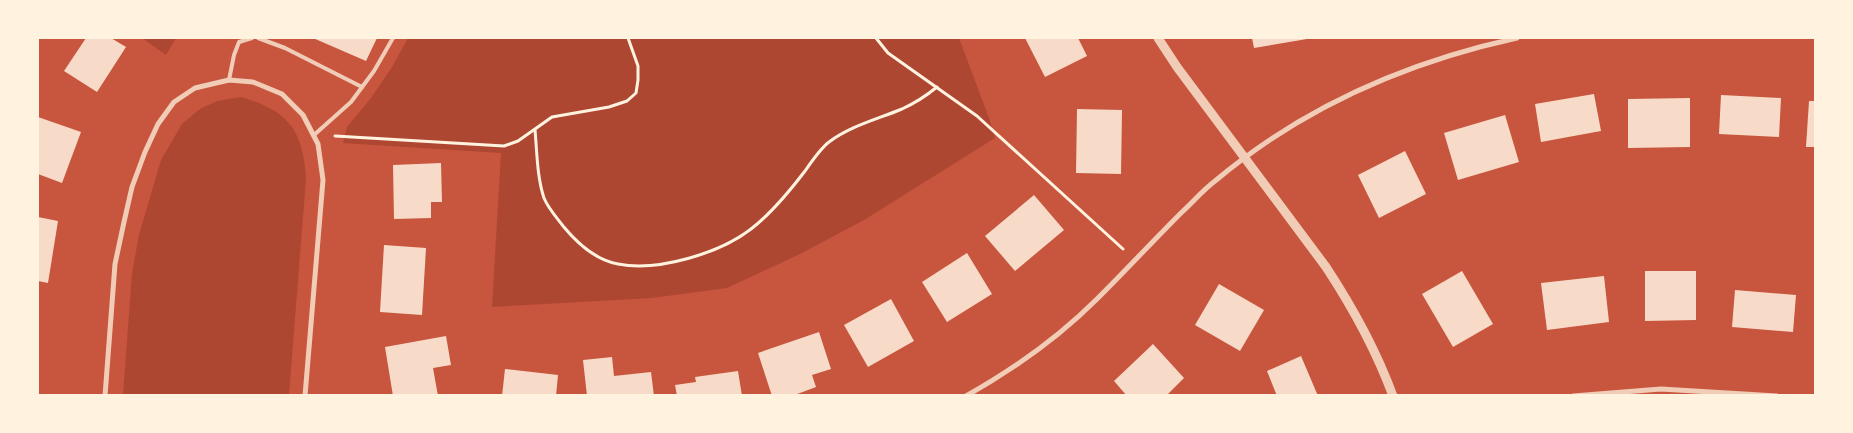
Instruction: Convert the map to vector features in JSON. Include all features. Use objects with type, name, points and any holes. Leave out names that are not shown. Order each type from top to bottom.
[{"type":"street","points":[[1158,38],[1347,298],[1384,371],[1393,396]]},
{"type":"street","points":[[966,396],[1016,366],[1055,337],[1096,300],[1214,181],[1283,130],[1392,75],[1458,52],[1517,38]]},
{"type":"street","points":[[105,396],[115,264],[132,187],[144,152],[158,124],[174,102],[196,88],[229,80],[253,82],[282,94],[304,115],[318,144],[323,180],[305,396]]},
{"type":"street","points":[[1573,396],[1661,389],[1777,396]]},
{"type":"lane","points":[[229,80],[234,55],[239,42],[252,38]]},
{"type":"lane","points":[[258,38],[285,48],[362,87]]},
{"type":"lane","points":[[314,135],[350,102],[374,71],[393,38]]},
{"type":"path","points":[[314,135],[504,146],[535,130],[552,117],[609,108],[627,101],[636,93],[638,80],[638,66],[628,38]]},
{"type":"path","points":[[876,38],[888,53],[977,116],[1135,260]]},
{"type":"path","points":[[535,130],[544,199],[576,242],[600,258],[618,264],[646,266],[672,262],[702,254],[731,242],[750,230],[769,214],[829,142],[853,129],[920,100],[937,87]]},
{"type":"shaded area","points":[[142,38],[176,38],[166,55]]},
{"type":"shaded area","points":[[408,38],[959,38],[995,138],[864,220],[800,254],[727,288],[652,298],[492,307],[501,153],[343,143],[347,127],[371,98],[392,67]]},
{"type":"shaded area","points":[[241,97],[271,109],[290,124],[297,135],[304,162],[306,179],[289,395],[123,395],[132,273],[139,235],[161,160],[182,124],[200,109],[217,101]]},
{"type":"building","points":[[86,38],[111,38],[126,47],[97,92],[64,71]]},
{"type":"building","points":[[313,38],[377,38],[366,61]]},
{"type":"building","points":[[1025,38],[1078,38],[1087,56],[1045,77]]},
{"type":"building","points":[[1252,38],[1307,38],[1307,39],[1254,48]]},
{"type":"building","points":[[1594,94],[1601,131],[1541,142],[1535,104]]},
{"type":"building","points":[[1721,95],[1781,98],[1779,137],[1719,134]]},
{"type":"building","points":[[1690,98],[1690,147],[1628,148],[1628,99]]},
{"type":"building","points":[[1809,101],[1816,101],[1816,147],[1806,147]]},
{"type":"building","points":[[1077,109],[1122,110],[1121,174],[1076,173]]},
{"type":"building","points":[[1505,115],[1519,162],[1458,180],[1444,133]]},
{"type":"building","points":[[38,117],[81,132],[62,183],[38,174]]},
{"type":"building","points":[[1405,151],[1426,194],[1379,218],[1358,175]]},
{"type":"building","points":[[441,163],[442,202],[431,202],[431,218],[394,219],[393,165]]},
{"type":"building","points":[[1034,195],[1064,230],[1015,271],[985,236]]},
{"type":"building","points":[[38,217],[58,221],[48,283],[38,281]]},
{"type":"building","points":[[384,245],[426,248],[422,315],[380,312]]},
{"type":"building","points":[[967,253],[992,294],[947,322],[922,282]]},
{"type":"building","points":[[1462,271],[1493,324],[1453,347],[1422,294]]},
{"type":"building","points":[[1645,271],[1696,271],[1696,320],[1645,321]]},
{"type":"building","points":[[1604,276],[1609,322],[1547,330],[1541,283]]},
{"type":"building","points":[[1219,284],[1264,310],[1240,351],[1195,325]]},
{"type":"building","points":[[1735,290],[1796,295],[1793,332],[1732,327]]},
{"type":"building","points":[[891,299],[914,341],[868,367],[844,325]]},
{"type":"building","points":[[819,332],[831,369],[812,375],[816,387],[792,396],[772,396],[758,353]]},
{"type":"building","points":[[446,336],[451,365],[433,368],[438,396],[393,396],[385,347]]},
{"type":"building","points":[[1153,344],[1184,378],[1166,396],[1127,396],[1114,381]]},
{"type":"building","points":[[1301,356],[1318,396],[1277,396],[1267,371]]},
{"type":"building","points":[[612,357],[614,376],[651,372],[654,396],[587,396],[583,360]]},
{"type":"building","points":[[505,369],[558,375],[556,396],[502,396]]},
{"type":"building","points":[[738,371],[742,396],[677,396],[675,385],[696,382],[695,377]]}]
